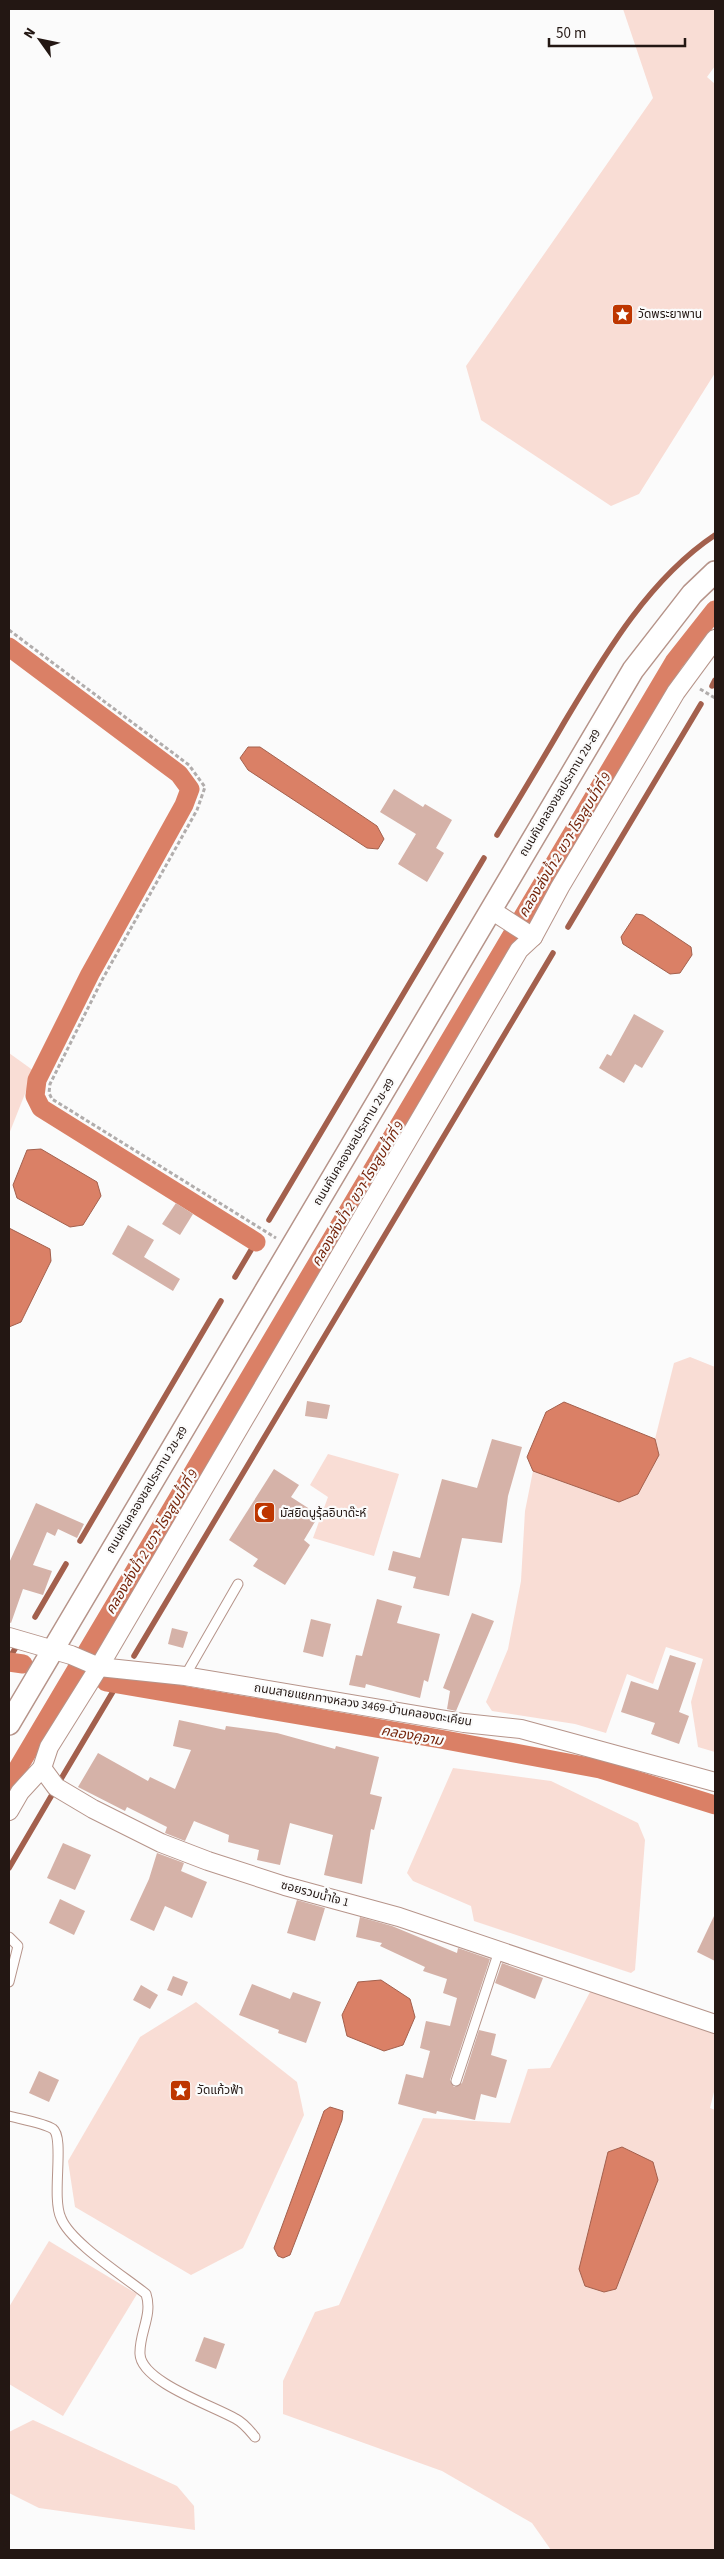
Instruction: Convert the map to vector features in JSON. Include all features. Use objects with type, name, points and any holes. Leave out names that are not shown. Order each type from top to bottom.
[{"type":"street","name":"ถนนคันคลองชลประทาน 2ข-ส9","points":[[9,1724],[62,1652],[291,1247],[496,913],[633,670],[692,594],[715,572]]},
{"type":"street","points":[[9,1811],[20,1792],[42,1768],[49,1748],[96,1666],[519,950],[560,887],[676,692],[715,639]]},
{"type":"street","points":[[496,913],[529,934]]},
{"type":"street","name":"ถนนสายแยกทางหลวง 3469-บ้านคลองตะเคียน","points":[[9,1638],[62,1652],[96,1666],[185,1676],[464,1723],[521,1729],[715,1782]]},
{"type":"street","name":"ซอยรวมน้ำใจ 1","points":[[42,1768],[56,1787],[93,1810],[169,1846],[259,1878],[399,1917],[715,2024]]},
{"type":"lane","points":[[185,1676],[238,1584]]},
{"type":"lane","points":[[9,1937],[18,1946],[9,1982]]},
{"type":"lane","points":[[456,2081],[499,1951]]},
{"type":"lane","points":[[9,2116],[52,2128],[58,2134],[60,2143],[55,2191],[60,2218],[80,2242],[146,2294],[150,2306],[139,2355],[146,2369],[164,2384],[238,2420],[255,2438]]},
{"type":"path","points":[[9,630],[189,765],[205,787],[197,810],[102,980],[50,1084],[49,1094],[52,1099],[291,1247]]},
{"type":"shaded area","points":[[623,9],[715,9],[715,66],[707,77],[715,84],[715,373],[639,494],[611,506],[481,420],[466,366],[653,98]]},
{"type":"shaded area","points":[[248,747],[260,747],[377,826],[384,839],[378,849],[367,848],[248,770],[240,758]]},
{"type":"shaded area","points":[[636,914],[643,915],[691,947],[692,955],[680,973],[670,974],[623,944],[621,937]]},
{"type":"shaded area","points":[[9,1053],[34,1071],[9,1134]]},
{"type":"shaded area","points":[[41,1149],[97,1182],[101,1196],[83,1225],[70,1227],[17,1198],[13,1185],[27,1150]]},
{"type":"shaded area","points":[[9,1228],[50,1249],[51,1261],[21,1322],[9,1327]]},
{"type":"shaded area","points":[[690,1357],[715,1367],[715,1752],[698,1747],[691,1702],[703,1659],[666,1647],[653,1684],[627,1674],[606,1733],[575,1724],[492,1711],[486,1702],[508,1649],[521,1581],[525,1511],[533,1471],[619,1502],[659,1455],[655,1439],[674,1363]]},
{"type":"shaded area","points":[[564,1402],[655,1439],[659,1455],[638,1494],[619,1502],[533,1471],[527,1457],[546,1412]]},
{"type":"shaded area","points":[[328,1454],[399,1474],[374,1556],[313,1538],[328,1497],[310,1485]]},
{"type":"shaded area","points":[[453,1768],[551,1781],[638,1823],[645,1840],[635,1970],[631,1973],[474,1921],[471,1906],[413,1881],[407,1873]]},
{"type":"shaded area","points":[[381,1980],[410,1999],[415,2017],[403,2045],[384,2051],[347,2036],[342,2015],[358,1982]]},
{"type":"shaded area","points":[[605,1985],[715,2025],[715,2088],[710,2108],[715,2110],[715,2550],[551,2550],[532,2523],[442,2471],[283,2414],[283,2381],[315,2312],[339,2305],[423,2118],[510,2123],[528,2069],[550,2068],[590,1992]]},
{"type":"shaded area","points":[[196,2002],[297,2082],[304,2115],[243,2248],[191,2275],[75,2207],[68,2161],[140,2037]]},
{"type":"shaded area","points":[[330,2107],[343,2111],[342,2120],[290,2255],[283,2258],[278,2256],[274,2248],[324,2111]]},
{"type":"shaded area","points":[[622,2147],[653,2162],[658,2180],[616,2289],[604,2292],[585,2286],[579,2269],[608,2152]]},
{"type":"shaded area","points":[[49,2241],[137,2294],[63,2416],[9,2384],[9,2307]]},
{"type":"shaded area","points":[[33,2420],[177,2486],[194,2506],[195,2530],[39,2508],[9,2493],[9,2432]]},
{"type":"building","points":[[394,789],[423,807],[425,804],[452,820],[436,848],[444,853],[427,882],[398,864],[416,834],[380,812]]},
{"type":"building","points":[[634,1014],[664,1031],[642,1068],[635,1064],[624,1083],[599,1068],[607,1054],[611,1056]]},
{"type":"building","points":[[176,1203],[193,1214],[180,1235],[162,1224]]},
{"type":"building","points":[[128,1225],[154,1240],[144,1257],[180,1279],[173,1291],[112,1254]]},
{"type":"building","points":[[307,1401],[330,1405],[327,1419],[305,1416]]},
{"type":"building","points":[[492,1439],[522,1447],[508,1496],[502,1543],[462,1538],[449,1596],[413,1588],[416,1577],[388,1570],[393,1551],[420,1558],[442,1479],[477,1488]]},
{"type":"building","points":[[274,1469],[299,1485],[291,1497],[319,1515],[304,1540],[310,1545],[285,1585],[253,1566],[258,1559],[229,1540]]},
{"type":"building","points":[[36,1503],[84,1524],[77,1538],[58,1529],[55,1536],[47,1532],[33,1565],[52,1571],[43,1595],[23,1589],[11,1623],[9,1622],[9,1563]]},
{"type":"building","points":[[377,1599],[402,1606],[397,1623],[440,1634],[428,1682],[424,1680],[420,1698],[366,1684],[365,1688],[349,1685],[356,1655],[362,1656]]},
{"type":"building","points":[[472,1613],[494,1621],[456,1711],[447,1709],[450,1691],[443,1688]]},
{"type":"building","points":[[311,1619],[331,1624],[323,1657],[303,1652]]},
{"type":"building","points":[[172,1628],[188,1632],[183,1648],[168,1644]]},
{"type":"building","points":[[670,1655],[696,1663],[679,1712],[689,1716],[679,1744],[651,1734],[655,1723],[621,1712],[631,1681],[658,1690]]},
{"type":"building","points":[[179,1720],[225,1730],[226,1726],[277,1733],[335,1749],[336,1746],[379,1757],[370,1794],[382,1797],[374,1830],[371,1829],[362,1884],[324,1875],[333,1835],[290,1823],[280,1865],[257,1860],[259,1850],[228,1842],[229,1835],[194,1821],[185,1841],[165,1833],[167,1827],[127,1807],[125,1811],[78,1787],[98,1753],[148,1781],[150,1777],[175,1789],[191,1750],[173,1746]]},
{"type":"building","points":[[63,1843],[91,1855],[75,1890],[47,1878]]},
{"type":"building","points":[[157,1853],[184,1863],[181,1871],[207,1882],[192,1918],[165,1906],[154,1931],[130,1920],[149,1879]]},
{"type":"building","points":[[60,1899],[85,1911],[74,1935],[49,1923]]},
{"type":"building","points":[[297,1900],[325,1908],[315,1941],[287,1933]]},
{"type":"building","points":[[715,1914],[715,1961],[697,1952]]},
{"type":"building","points":[[360,1917],[392,1926],[457,1953],[458,1948],[490,1959],[450,2080],[454,2087],[462,2083],[479,2030],[496,2034],[491,2055],[507,2060],[496,2098],[481,2094],[475,2120],[437,2111],[436,2114],[398,2104],[406,2074],[423,2078],[430,2051],[420,2048],[426,2021],[450,2026],[457,1998],[443,1993],[447,1979],[423,1971],[425,1967],[380,1946],[382,1943],[356,1937]]},
{"type":"building","points":[[502,1963],[543,1978],[535,1999],[495,1983]]},
{"type":"building","points":[[173,1976],[188,1982],[182,1996],[167,1990]]},
{"type":"building","points":[[252,1984],[290,1999],[293,1992],[321,2002],[306,2043],[278,2033],[279,2030],[239,2015]]},
{"type":"building","points":[[141,1985],[158,1995],[150,2009],[133,2000]]},
{"type":"building","points":[[39,2071],[59,2080],[49,2102],[29,2093]]},
{"type":"building","points":[[204,2337],[225,2344],[216,2369],[195,2361]]},
{"type":"waterway","points":[[497,835],[596,670],[630,619],[669,573],[715,535]]},
{"type":"waterway","name":"คลองส่งน้ำ 2 ขวา-โรงสูบน้ำที่ 9","points":[[9,1783],[674,662],[715,610]]},
{"type":"waterway","points":[[9,647],[179,774],[190,789],[184,805],[90,974],[37,1080],[35,1096],[41,1108],[256,1242]]},
{"type":"waterway","points":[[712,686],[715,680]]},
{"type":"waterway","points":[[568,927],[701,704]]},
{"type":"waterway","points":[[269,1220],[484,858]]},
{"type":"waterway","points":[[134,1656],[553,953]]},
{"type":"waterway","points":[[235,1277],[257,1240]]},
{"type":"waterway","points":[[80,1541],[221,1301]]},
{"type":"waterway","points":[[35,1617],[66,1564]]},
{"type":"waterway","points":[[9,1659],[16,1647]]},
{"type":"waterway","name":"คลองคูจาม","points":[[9,1662],[23,1664]]},
{"type":"waterway","points":[[61,1779],[124,1673]]},
{"type":"waterway","name":"คลองคูจาม","points":[[106,1682],[440,1739],[600,1769],[715,1805]]},
{"type":"waterway","points":[[9,1868],[53,1793]]},
{"type":"place","name":"วัดพระยาพาน","points":[[622,314]]},
{"type":"place","name":"มัสยิดนูรุ้ลอิบาด๊ะห์","points":[[264,1513]]},
{"type":"place","name":"วัดแก้วฟ้า","points":[[181,2090]]}]
